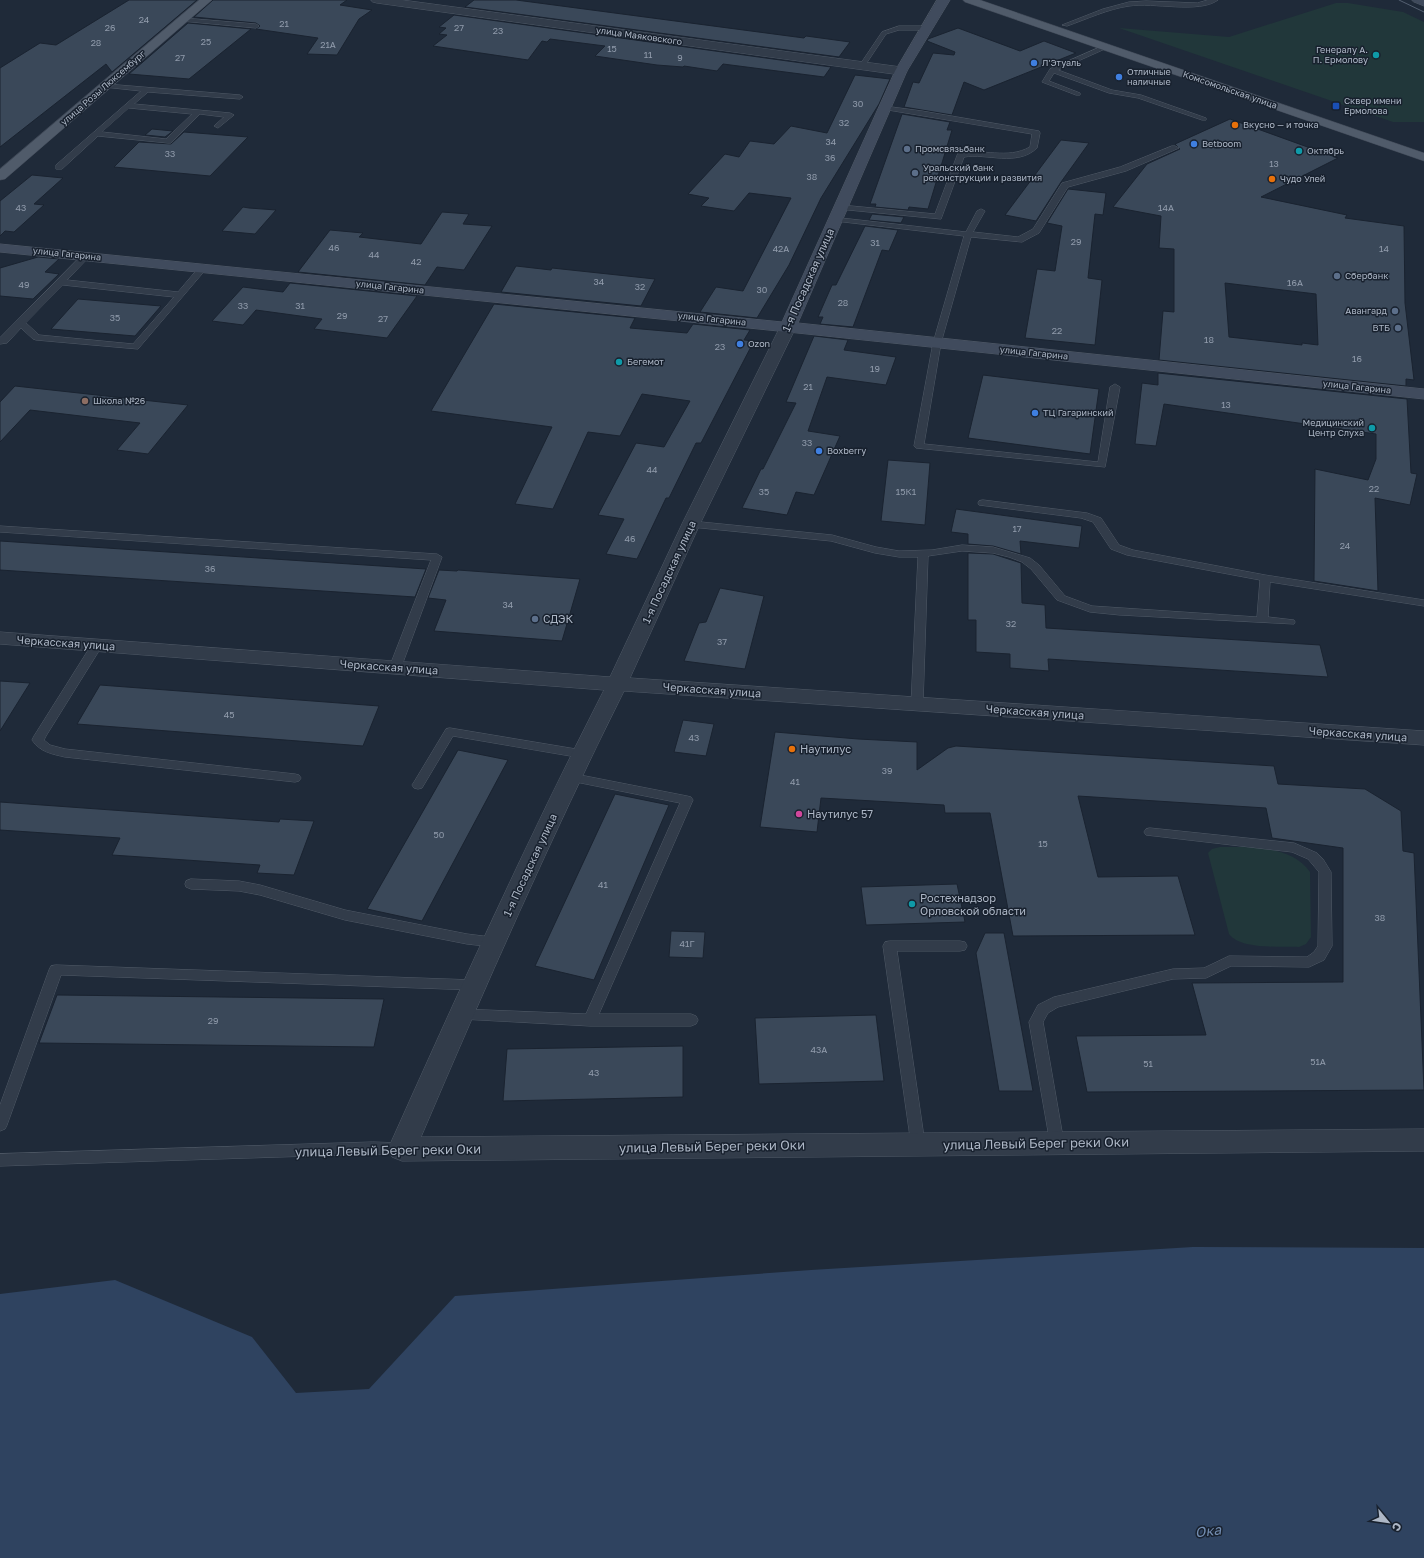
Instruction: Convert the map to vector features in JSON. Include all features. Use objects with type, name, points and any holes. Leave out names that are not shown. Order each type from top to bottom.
[{"type":"main road","name":"улица Розы Люксембург","points":[[0,176],[206,0]]},
{"type":"main road","name":"Комсомольская улица","points":[[969,0],[1424,157]]},
{"type":"main road","name":"Комсомольская улица","points":[[993,0],[1424,147]]},
{"type":"street","name":"улица Маяковского","points":[[377,0],[901,71]]},
{"type":"street","name":"1-я Посадская улица","points":[[402,1149],[474,985],[570,777],[617,684],[691,524],[788,327],[901,71],[925,28],[944,0]]},
{"type":"street","points":[[1418,0],[1424,3]]},
{"type":"street","name":"улица Гагарина","points":[[0,248],[937,342],[1424,394]]},
{"type":"street","name":"Черкасская улица","points":[[0,638],[617,684],[1424,738]]},
{"type":"street","name":"улица Левый Берег реки Оки","points":[[402,1149],[1424,1140]]},
{"type":"lane","points":[[1065,25],[1105,10],[1129,4],[1146,2],[1197,5],[1215,0]]},
{"type":"lane","points":[[183,20],[256,26]]},
{"type":"lane","points":[[862,66],[884,33],[889,30],[925,28]]},
{"type":"lane","points":[[1078,94],[1045,82],[1052,70],[1105,47]]},
{"type":"lane","points":[[1052,70],[1111,92],[1139,96],[1204,119]]},
{"type":"lane","points":[[106,86],[240,97]]},
{"type":"lane","points":[[59,167],[147,89]]},
{"type":"lane","points":[[128,106],[230,114],[218,126]]},
{"type":"lane","points":[[838,213],[938,217],[961,155],[967,153],[1006,157],[1025,155],[1033,148],[1036,133],[922,113],[884,108]]},
{"type":"lane","points":[[96,134],[168,140],[198,112]]},
{"type":"lane","points":[[838,213],[968,235],[1019,240],[1036,231],[1065,185],[1124,169],[1175,148]]},
{"type":"lane","points":[[981,211],[968,235],[937,342],[919,446],[1102,466],[1115,388]]},
{"type":"lane","points":[[0,341],[4,341],[86,256]]},
{"type":"lane","points":[[21,323],[36,337],[135,347],[203,268]]},
{"type":"lane","points":[[61,282],[179,295]]},
{"type":"lane","points":[[983,503],[1083,515],[1097,520],[1115,547],[1131,553],[1265,578],[1424,603]]},
{"type":"lane","points":[[691,524],[832,538],[875,550],[899,554],[923,554],[962,548],[993,550],[1026,560],[1035,567],[1061,598],[1090,609],[1290,622]]},
{"type":"lane","points":[[0,529],[437,557],[395,668]]},
{"type":"lane","points":[[917,704],[923,554]]},
{"type":"lane","points":[[1262,620],[1265,578]]},
{"type":"lane","points":[[96,646],[40,736],[38,740],[39,743],[65,753],[295,778]]},
{"type":"lane","points":[[418,785],[450,732],[582,754]]},
{"type":"lane","points":[[570,777],[687,800],[590,1020]]},
{"type":"lane","points":[[1057,1143],[1036,1022],[1043,1009],[1054,1002],[1173,974],[1206,973],[1229,961],[1309,962],[1319,956],[1325,946],[1325,872],[1320,861],[1309,854],[1294,848],[1150,832]]},
{"type":"lane","points":[[190,884],[239,886],[260,890],[345,915],[468,939],[494,942]]},
{"type":"lane","points":[[918,1144],[890,946],[960,946]]},
{"type":"lane","points":[[0,1125],[56,970],[474,985]]},
{"type":"lane","points":[[461,1014],[590,1020],[691,1020]]},
{"type":"lane","name":"улица Левый Берег реки Оки","points":[[0,1160],[373,1148],[402,1149]]},
{"type":"green space","points":[[1336,3],[1348,3],[1403,12],[1424,22],[1424,122],[1393,122],[1119,28],[1229,37]]},
{"type":"green space","points":[[1220,847],[1257,848],[1281,852],[1302,863],[1310,872],[1311,937],[1306,944],[1299,947],[1251,945],[1242,943],[1229,934],[1208,853],[1212,849]]},
{"type":"water","name":"Ока","points":[[1193,1247],[1424,1248],[1424,1558],[0,1558],[0,1294],[115,1280],[252,1337],[296,1393],[369,1389],[455,1296],[811,1270]]},
{"type":"building","points":[[129,0],[197,0],[112,72],[106,64],[0,147],[0,68],[40,43],[56,45]]},
{"type":"building","points":[[213,0],[347,0],[340,5],[372,10],[359,19],[337,55],[307,54],[318,38],[256,29],[260,26],[256,23],[194,17]]},
{"type":"building","points":[[474,0],[516,0],[804,38],[806,36],[850,42],[839,57],[465,7]]},
{"type":"building","points":[[454,15],[831,67],[824,77],[723,64],[717,71],[684,66],[657,65],[595,56],[605,46],[550,39],[547,42],[542,41],[528,60],[433,46],[447,35],[439,34],[446,28],[439,27]]},
{"type":"building","points":[[188,23],[251,29],[189,79],[129,74]]},
{"type":"building","points":[[958,28],[1020,51],[1044,41],[1076,53],[984,90],[964,82],[952,115],[904,107],[913,82],[919,83],[933,53],[954,55],[955,52],[927,41],[928,39]]},
{"type":"building","points":[[855,75],[890,79],[879,104],[821,198],[789,265],[757,318],[700,312],[716,287],[743,291],[791,198],[749,193],[734,211],[701,206],[709,198],[688,194],[725,154],[739,157],[750,141],[774,144],[791,126],[827,133]]},
{"type":"building","points":[[902,114],[950,122],[947,130],[952,130],[928,209],[909,207],[908,210],[875,207],[876,204],[870,204]]},
{"type":"building","points":[[1230,119],[1338,158],[1261,197],[1347,215],[1345,218],[1404,226],[1405,303],[1414,380],[1406,379],[1406,386],[1159,360],[1163,311],[1174,312],[1174,249],[1159,248],[1161,216],[1113,207],[1147,164],[1180,149],[1175,144]],"holes":[[[1225,283],[1316,294],[1318,345],[1302,343],[1302,345],[1229,337]]]},
{"type":"building","points":[[152,129],[173,131],[165,137],[145,135]]},
{"type":"building","points":[[184,132],[248,137],[210,176],[114,167],[139,142],[171,144]]},
{"type":"building","points":[[1061,140],[1089,143],[1061,182],[1036,221],[1005,215]]},
{"type":"building","points":[[32,175],[63,178],[34,204],[44,205],[14,232],[5,231],[0,236],[0,201]]},
{"type":"building","points":[[1068,189],[1106,193],[1103,215],[1095,214],[1088,278],[1102,280],[1095,345],[1025,338],[1037,269],[1055,271],[1062,226],[1047,223]]},
{"type":"building","points":[[243,207],[276,210],[255,234],[222,231]]},
{"type":"building","points":[[442,212],[469,214],[463,224],[492,226],[464,270],[437,267],[425,285],[298,272],[330,230],[363,233],[359,237],[421,244]]},
{"type":"building","points":[[872,214],[904,217],[901,223],[869,220]]},
{"type":"building","points":[[865,226],[898,230],[889,251],[882,250],[853,327],[820,324],[823,317],[818,317],[832,285],[836,285]]},
{"type":"building","points":[[38,257],[59,259],[45,272],[59,274],[33,299],[0,296],[0,268]]},
{"type":"building","points":[[516,266],[551,270],[552,268],[655,279],[641,306],[501,292]]},
{"type":"building","points":[[290,283],[417,296],[387,338],[314,329],[322,319],[256,310],[243,325],[212,321],[243,287],[283,292]]},
{"type":"building","points":[[78,299],[161,306],[135,336],[51,329]]},
{"type":"building","points":[[494,304],[635,318],[630,328],[687,333],[693,324],[750,330],[744,340],[754,341],[701,443],[696,443],[669,498],[666,498],[637,559],[606,554],[624,519],[598,515],[636,443],[664,447],[690,401],[642,394],[620,436],[588,432],[553,509],[515,504],[552,427],[431,411]]},
{"type":"building","points":[[814,336],[848,340],[844,350],[896,357],[886,385],[827,377],[808,431],[840,436],[814,495],[796,492],[787,515],[742,508],[796,403],[786,402]]},
{"type":"building","points":[[1158,373],[1407,399],[1411,473],[1417,474],[1410,505],[1375,498],[1378,591],[1314,581],[1315,469],[1368,480],[1376,459],[1376,434],[1164,404],[1156,446],[1135,444],[1142,383],[1158,385]]},
{"type":"building","name":"ТЦ Гагаринский","points":[[983,375],[1099,389],[1090,454],[968,438]]},
{"type":"building","points":[[15,386],[188,405],[148,454],[117,450],[140,423],[30,410],[0,442],[0,402]]},
{"type":"building","points":[[888,460],[930,463],[925,525],[881,521]]},
{"type":"building","points":[[956,509],[1082,526],[1079,548],[1020,541],[1021,554],[993,546],[968,544],[968,534],[951,532]]},
{"type":"building","points":[[0,541],[426,569],[415,597],[0,570]]},
{"type":"building","points":[[968,553],[993,554],[1021,563],[1022,603],[1045,605],[1046,628],[1320,645],[1328,677],[1048,659],[1049,671],[1010,668],[1010,654],[976,652],[976,620],[968,620]]},
{"type":"building","points":[[439,570],[458,570],[580,579],[562,641],[434,631],[446,600],[428,598]]},
{"type":"building","points":[[720,588],[764,596],[745,669],[684,661],[699,623],[706,622]]},
{"type":"building","points":[[0,681],[30,683],[0,731]]},
{"type":"building","points":[[100,685],[379,706],[363,746],[77,724]]},
{"type":"building","points":[[683,720],[714,724],[706,756],[674,752]]},
{"type":"building","points":[[775,732],[917,742],[917,770],[948,748],[956,746],[1274,766],[1278,784],[1365,789],[1401,811],[1403,851],[1414,853],[1424,1090],[1087,1092],[1076,1036],[1206,1035],[1192,983],[1343,982],[1343,848],[1272,838],[1266,808],[1078,796],[1098,877],[1178,876],[1195,935],[1013,936],[990,813],[945,813],[944,805],[821,798],[817,832],[760,827]]},
{"type":"building","points":[[458,750],[508,760],[422,921],[367,909]]},
{"type":"building","points":[[615,794],[669,805],[594,980],[535,966]]},
{"type":"building","points":[[0,802],[279,822],[280,819],[314,821],[294,875],[257,873],[260,865],[112,855],[120,838],[0,830]]},
{"type":"building","name":"Ростехнадзор Орловской области","points":[[957,884],[965,922],[866,925],[861,887]]},
{"type":"building","points":[[671,931],[705,932],[703,958],[669,957]]},
{"type":"building","points":[[985,933],[1004,933],[1033,1091],[999,1091],[976,953]]},
{"type":"building","points":[[57,995],[384,999],[374,1047],[39,1043]]},
{"type":"building","points":[[876,1015],[884,1081],[759,1084],[755,1018]]},
{"type":"building","points":[[683,1046],[683,1097],[503,1101],[507,1049]]},
{"type":"tram line","points":[[1399,0],[1424,12]]},
{"type":"place","name":"Генералу А. П. Ермолову","points":[[1376,55]]},
{"type":"place","name":"Л'Этуаль","points":[[1034,63]]},
{"type":"place","name":"Отличные наличные","points":[[1119,77]]},
{"type":"place","name":"Сквер имени Ермолова","points":[[1336,106]]},
{"type":"place","name":"Вкусно — и точка","points":[[1235,125]]},
{"type":"place","name":"Betboom","points":[[1194,144]]},
{"type":"place","name":"Промсвязьбанк","points":[[907,149]]},
{"type":"place","name":"Октябрь","points":[[1299,151]]},
{"type":"place","name":"Уральский банк реконструкции и развития","points":[[915,173]]},
{"type":"place","name":"Чудо Улей","points":[[1272,179]]},
{"type":"place","name":"Сбербанк","points":[[1337,276]]},
{"type":"place","name":"Авангард","points":[[1395,311]]},
{"type":"place","name":"ВТБ","points":[[1398,328]]},
{"type":"place","name":"Ozon","points":[[740,344]]},
{"type":"place","name":"Бегемот","points":[[619,362]]},
{"type":"place","name":"Школа №26","points":[[85,401]]},
{"type":"place","name":"ТЦ Гагаринский","points":[[1035,413]]},
{"type":"place","name":"Медицинский Центр Слуха","points":[[1372,428]]},
{"type":"place","name":"Boxberry","points":[[819,451]]},
{"type":"place","name":"СДЭК","points":[[535,619]]},
{"type":"place","name":"Наутилус","points":[[792,749]]},
{"type":"place","name":"Наутилус 57","points":[[799,814]]},
{"type":"place","name":"Ростехнадзор Орловской области","points":[[912,904]]}]
